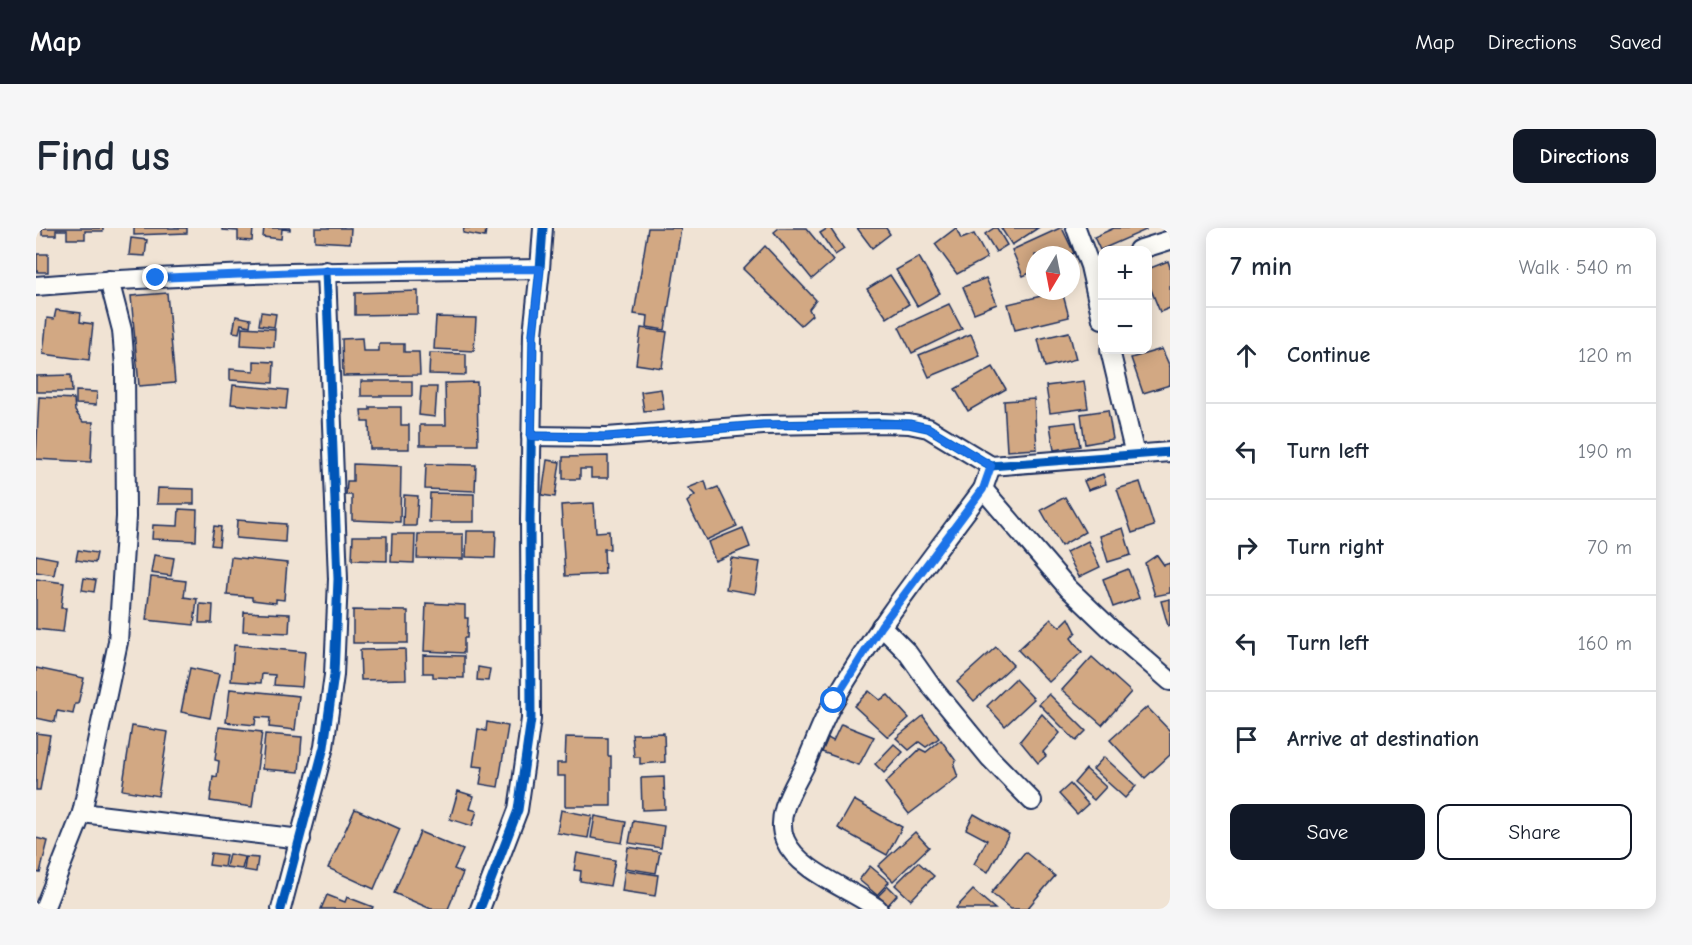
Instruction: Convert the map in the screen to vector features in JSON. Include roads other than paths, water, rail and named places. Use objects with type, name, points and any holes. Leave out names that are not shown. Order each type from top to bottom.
[{"type":"street","points":[[480,909],[518,810],[531,719],[533,334],[543,228]]},
{"type":"street","points":[[1076,228],[1096,265],[1100,300]]},
{"type":"street","points":[[1151,246],[1170,240]]},
{"type":"street","points":[[36,286],[109,280],[326,271],[540,269]]},
{"type":"street","points":[[281,909],[324,747],[334,675],[338,579],[326,271]]},
{"type":"street","points":[[44,909],[82,813],[118,642],[126,517],[125,367],[122,330],[109,280]]},
{"type":"street","points":[[1111,354],[1135,455]]},
{"type":"street","points":[[531,436],[607,437],[763,425],[909,424],[928,428],[991,466],[1170,452]]},
{"type":"street","points":[[878,909],[798,859],[789,848],[782,829],[785,806],[823,721],[881,626],[983,489],[991,466]]},
{"type":"street","points":[[983,489],[1068,588],[1170,681]]},
{"type":"street","points":[[881,626],[907,652],[990,758],[1032,801]]},
{"type":"street","points":[[82,813],[301,839]]}]
